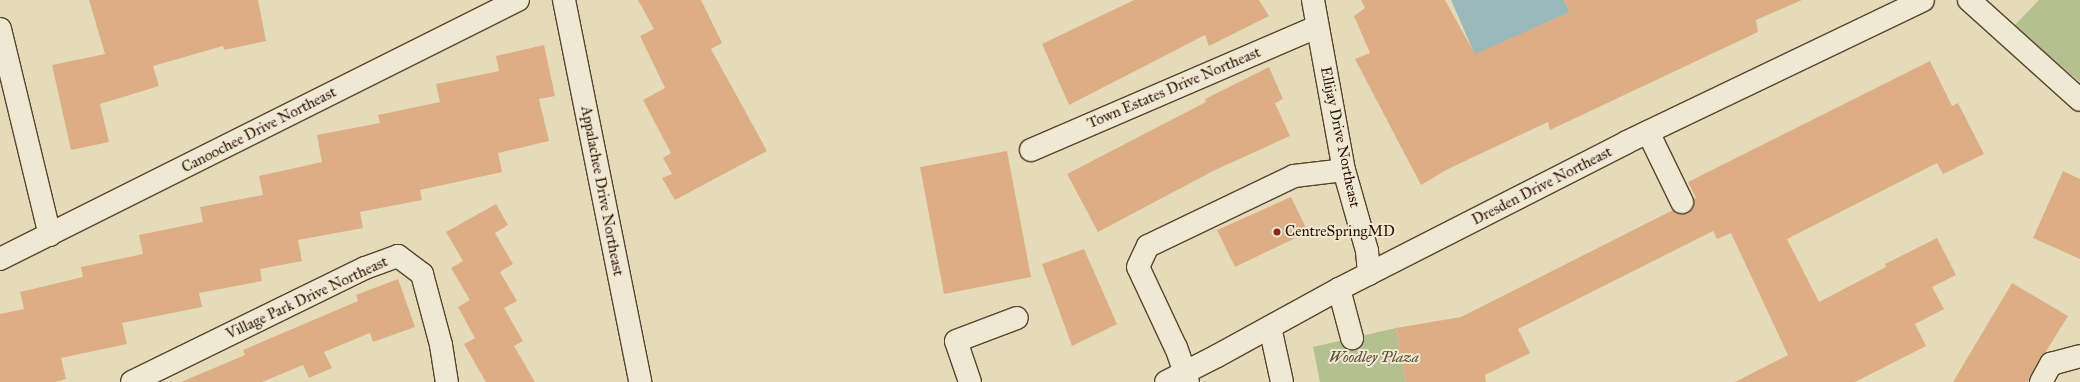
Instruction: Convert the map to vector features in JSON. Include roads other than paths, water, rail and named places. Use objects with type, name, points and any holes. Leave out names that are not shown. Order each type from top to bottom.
[{"type":"street","name":"Canoochee Drive Northeast","points":[[0,259],[518,0]]},
{"type":"street","name":"Appalachee Drive Northeast","points":[[564,0],[640,382]]},
{"type":"street","name":"Ellijay Drive Northeast","points":[[1313,0],[1344,170],[1367,251],[1369,274]]},
{"type":"street","name":"Dresden Drive Northeast","points":[[1179,379],[1339,289],[1648,132],[1923,0]]},
{"type":"street","points":[[1969,0],[2080,100]]},
{"type":"street","name":"Town Estates Drive Northeast","points":[[1031,150],[1317,27]]},
{"type":"street","points":[[0,29],[50,235]]},
{"type":"street","points":[[1648,132],[1682,202]]},
{"type":"street","points":[[1179,379],[1176,348],[1138,267],[1148,246],[1294,176],[1344,170]]},
{"type":"street","name":"Village Park Drive Northeast","points":[[132,382],[365,268],[398,256],[422,274],[441,345],[447,382]]},
{"type":"street","points":[[1339,289],[1352,338]]},
{"type":"street","points":[[970,382],[956,342],[1017,318]]},
{"type":"street","points":[[1270,327],[1282,382]]},
{"type":"street","points":[[2041,382],[2051,364],[2080,356]]},
{"type":"water","points":[[1451,0],[1564,0],[1570,12],[1475,55]]},
{"type":"place","name":"CentreSpringMD","points":[[1277,232]]},
{"type":"park label","name":"Woodley Plaza","points":[[1374,358]]}]
